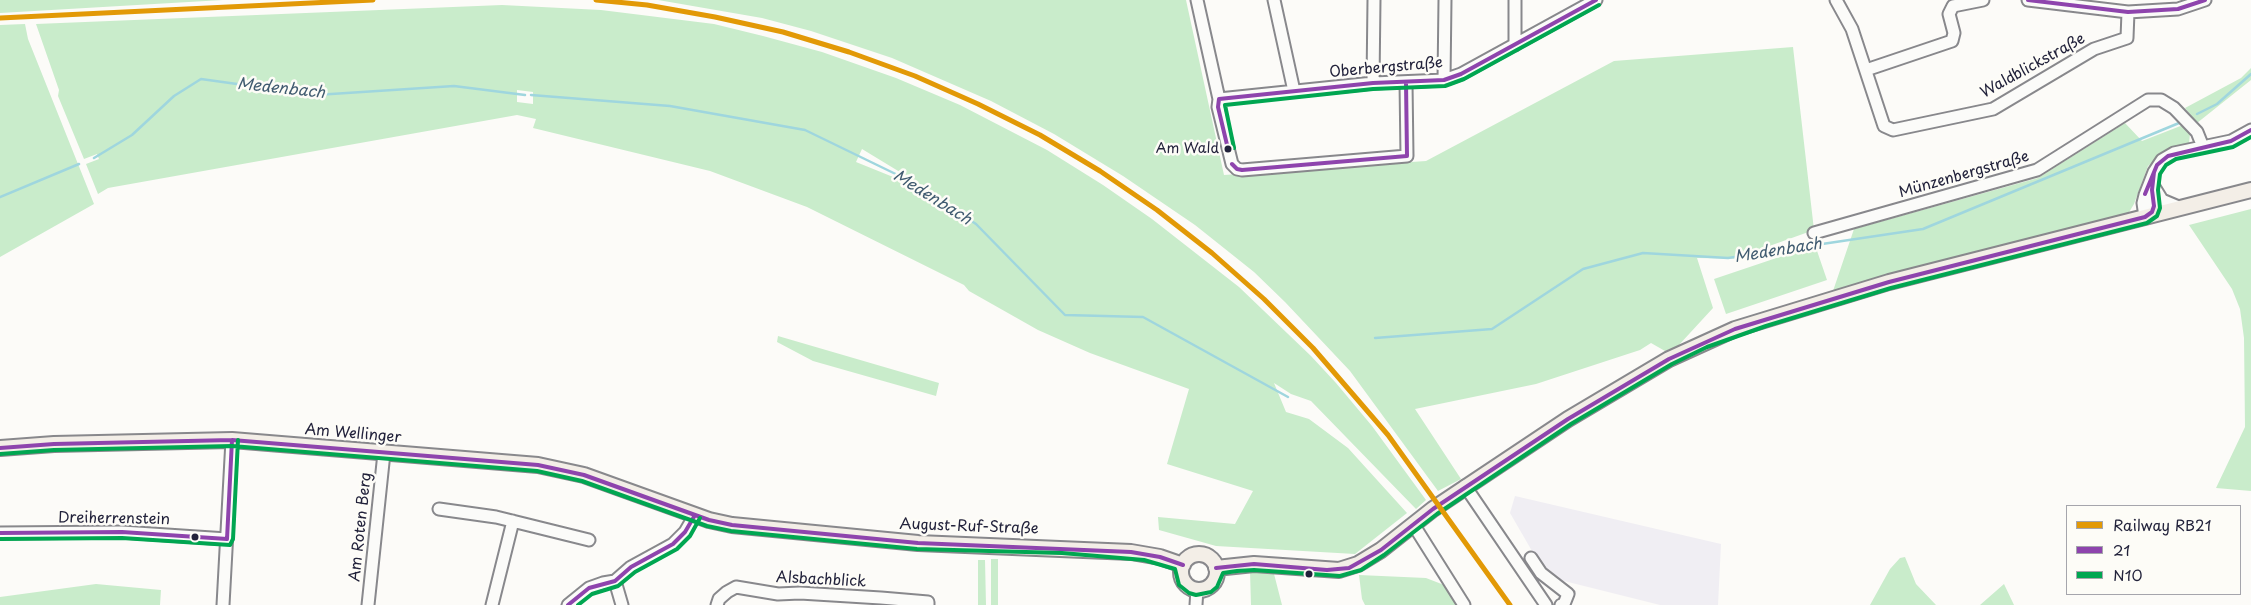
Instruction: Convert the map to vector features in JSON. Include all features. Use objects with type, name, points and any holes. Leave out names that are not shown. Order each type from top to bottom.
[{"type":"main road","points":[[1216,568],[1254,564],[1327,570],[1349,568],[1380,550],[1465,486],[1568,419],[1669,359],[1735,329],[1889,282],[2251,190]]},
{"type":"main road","name":"Am Wellinger","points":[[0,448],[54,444],[232,440],[538,465],[584,475],[695,515],[732,525],[754,527]]},
{"type":"main road","name":"August-Ruf-Straße","points":[[754,527],[918,543],[1131,552],[1160,557],[1182,565]]},
{"type":"main road","points":[[1200,554],[1212,560],[1216,568],[1217,574],[1212,584],[1208,587],[1197,589],[1187,585],[1181,570],[1182,565],[1192,555],[1200,554]]},
{"type":"street","points":[[1197,0],[1219,99],[1218,107],[1232,164],[1242,170],[1380,160],[1407,156],[1406,82]]},
{"type":"street","points":[[1274,0],[1294,90]]},
{"type":"street","points":[[1373,84],[1374,0]]},
{"type":"street","points":[[1444,80],[1445,0]]},
{"type":"street","points":[[1515,0],[1515,45]]},
{"type":"street","name":"Waldblickstraße","points":[[1836,0],[1852,29],[1884,126],[1892,130],[1993,109],[2094,48],[2128,38],[2128,12]]},
{"type":"street","points":[[1866,70],[1952,41],[1954,33],[1949,14],[1953,6],[1982,0]]},
{"type":"street","points":[[2028,0],[2128,12],[2178,10],[2205,0]]},
{"type":"street","name":"Oberbergstraße","points":[[1219,99],[1294,90],[1444,80],[1461,74],[1515,45],[1589,2]]},
{"type":"street","name":"Münzenbergstraße","points":[[1814,233],[2037,170],[2148,100],[2161,100],[2174,108],[2197,132],[2203,147]]},
{"type":"street","points":[[2146,217],[2152,212],[2154,206],[2153,176],[2157,165],[2168,156],[2231,141],[2251,130]]},
{"type":"street","points":[[2153,176],[2162,200],[2181,208]]},
{"type":"street","points":[[223,605],[232,440]]},
{"type":"street","name":"Am Roten Berg","points":[[368,605],[384,453]]},
{"type":"street","points":[[1465,486],[1546,605]]},
{"type":"street","points":[[439,509],[513,521],[589,540]]},
{"type":"street","points":[[568,605],[589,588],[603,582],[615,581],[631,566],[673,544],[685,532],[695,515]]},
{"type":"street","points":[[492,605],[513,521]]},
{"type":"street","points":[[1413,524],[1464,605]]},
{"type":"street","name":"Dreiherrenstein","points":[[0,532],[122,532],[227,539]]},
{"type":"street","points":[[1531,558],[1540,573],[1568,589],[1564,604],[1561,605]]},
{"type":"street","points":[[615,581],[622,605]]},
{"type":"street","name":"Alsbachblick","points":[[717,605],[719,599],[736,587],[778,594],[800,593],[928,602],[928,605]]},
{"type":"street","points":[[1196,605],[1197,589]]},
{"type":"shaded area","points":[[1515,496],[1721,544],[1718,605],[1660,605],[1552,578],[1543,570],[1510,513]]},
{"type":"green space","points":[[0,0],[223,0],[0,13]]},
{"type":"green space","points":[[658,0],[1186,0],[1224,175],[1426,161],[1614,61],[1793,47],[1814,230],[1761,249],[1757,259],[1697,258],[1713,308],[1678,346],[1665,351],[1651,343],[1640,350],[1536,384],[1415,409],[1461,479],[1438,491],[1350,371],[1285,302],[1254,272],[1195,225],[1123,176],[1054,134],[991,101],[892,58],[811,31],[762,18]]},
{"type":"green space","points":[[502,5],[601,10],[714,24],[822,52],[896,78],[960,105],[1047,150],[1103,185],[1152,219],[1239,287],[1311,356],[1372,426],[1426,500],[1416,509],[1311,401],[1291,394],[1274,383],[1286,412],[1309,419],[1348,448],[1407,513],[1355,554],[1216,546],[1159,530],[1158,517],[1235,524],[1253,491],[1167,464],[1189,389],[1090,353],[1038,330],[969,291],[964,285],[807,207],[710,171],[533,128],[536,119],[517,115],[108,188],[98,194],[86,164],[99,159],[97,154],[84,159],[58,96],[59,90],[36,24]],"holes":[[[517,90],[533,92],[533,104],[517,102]],[[862,149],[941,197],[939,202],[908,183],[856,162]]]},
{"type":"green space","points":[[25,24],[28,39],[94,204],[0,257],[0,25]]},
{"type":"green space","points":[[2251,68],[2251,80],[2197,123],[2185,108],[2241,78]]},
{"type":"green space","points":[[2125,123],[2142,141],[2183,125],[2190,133],[2189,144],[2164,152],[2148,166],[2134,204],[2128,214],[1838,292],[1833,291],[1854,229],[2038,178]]},
{"type":"green space","points":[[2251,209],[2251,491],[2216,488],[2245,427],[2244,338],[2240,309],[2232,289],[2189,225]]},
{"type":"green space","points":[[1815,245],[1827,280],[1726,314],[1714,279]]},
{"type":"green space","points":[[778,336],[939,383],[936,396],[813,361],[777,342]]},
{"type":"green space","points":[[1905,557],[1916,584],[1936,605],[1870,605],[1890,569],[1900,558]]},
{"type":"green space","points":[[991,559],[998,559],[998,605],[991,605]]},
{"type":"green space","points":[[978,560],[985,560],[986,605],[978,605]]},
{"type":"green space","points":[[1273,570],[1282,605],[1251,605],[1250,571]]},
{"type":"green space","points":[[1359,575],[1426,578],[1457,590],[1468,605],[1365,605],[1362,599]]},
{"type":"green space","points":[[96,584],[161,590],[160,605],[0,605],[0,597]]},
{"type":"green space","points":[[2004,584],[2014,605],[1980,605]]},
{"type":"waterway","name":"Medenbach","points":[[2197,114],[2217,104],[2251,74]]},
{"type":"waterway","name":"Medenbach","points":[[94,158],[132,135],[174,96],[201,79],[316,95],[454,86],[525,95]]},
{"type":"waterway","name":"Medenbach","points":[[531,95],[670,106],[805,130],[908,180],[976,224],[1065,315],[1143,317],[1288,397]]},
{"type":"waterway","name":"Medenbach","points":[[1375,338],[1492,329],[1583,269],[1643,253],[1728,258],[1923,229],[2179,123]]},
{"type":"waterway","name":"Medenbach","points":[[0,197],[79,164]]},
{"type":"rail line","name":"RB21","points":[[0,18],[373,0]]},
{"type":"rail line","name":"RB21","points":[[596,0],[647,5],[715,17],[783,32],[849,52],[915,76],[978,104],[1040,135],[1100,171],[1157,210],[1212,253],[1264,299],[1313,348],[1388,435],[1510,605]]},
{"type":"transit line","name":"21","points":[[1228,149],[1218,107],[1219,99],[1373,83],[1444,80],[1461,74],[1596,0]]},
{"type":"transit line","name":"21","points":[[2028,0],[2128,12],[2178,9],[2205,0]]},
{"type":"transit line","name":"N10","points":[[1234,148],[1225,105],[1373,89],[1445,86],[1464,79],[1599,5]]},
{"type":"transit line","name":"21","points":[[1232,164],[1237,169],[1242,170],[1407,156],[1406,82]]},
{"type":"transit line","name":"21","points":[[2145,194],[2157,165],[2168,156],[2231,141],[2251,130]]},
{"type":"transit line","name":"N10","points":[[0,454],[54,450],[232,446],[537,471],[582,481],[707,526],[731,531],[917,549],[1062,553],[1144,560],[1175,569],[1179,585],[1189,593],[1196,595],[1211,592],[1217,587],[1223,573],[1237,571],[1254,570],[1340,576],[1361,570],[1384,555],[1437,514],[1571,424],[1672,364],[1707,347],[1766,326],[1891,288],[2147,223],[2157,216],[2160,208],[2158,190],[2160,174],[2166,165],[2176,159],[2233,147],[2251,137]]},
{"type":"transit line","name":"21","points":[[1216,568],[1254,564],[1327,570],[1349,568],[1381,550],[1433,509],[1568,419],[1669,359],[1735,329],[1889,282],[2145,217],[2152,212],[2154,206],[2152,190],[2154,172]]},
{"type":"transit line","name":"21","points":[[0,448],[54,444],[232,440],[538,465],[584,475],[709,520],[732,525],[918,543],[1131,552],[1160,557],[1183,565]]},
{"type":"transit line","name":"21","points":[[0,533],[122,532],[227,539],[232,440]]},
{"type":"transit line","name":"N10","points":[[0,539],[122,538],[230,545],[233,539],[238,440]]},
{"type":"transit line","name":"21","points":[[568,605],[589,588],[615,581],[631,567],[673,544],[685,532],[695,515]]},
{"type":"transit line","name":"N10","points":[[578,605],[592,594],[618,586],[635,572],[677,549],[690,536],[700,518]]},
{"type":"place","name":"Am Wald","points":[[1228,149]]}]
